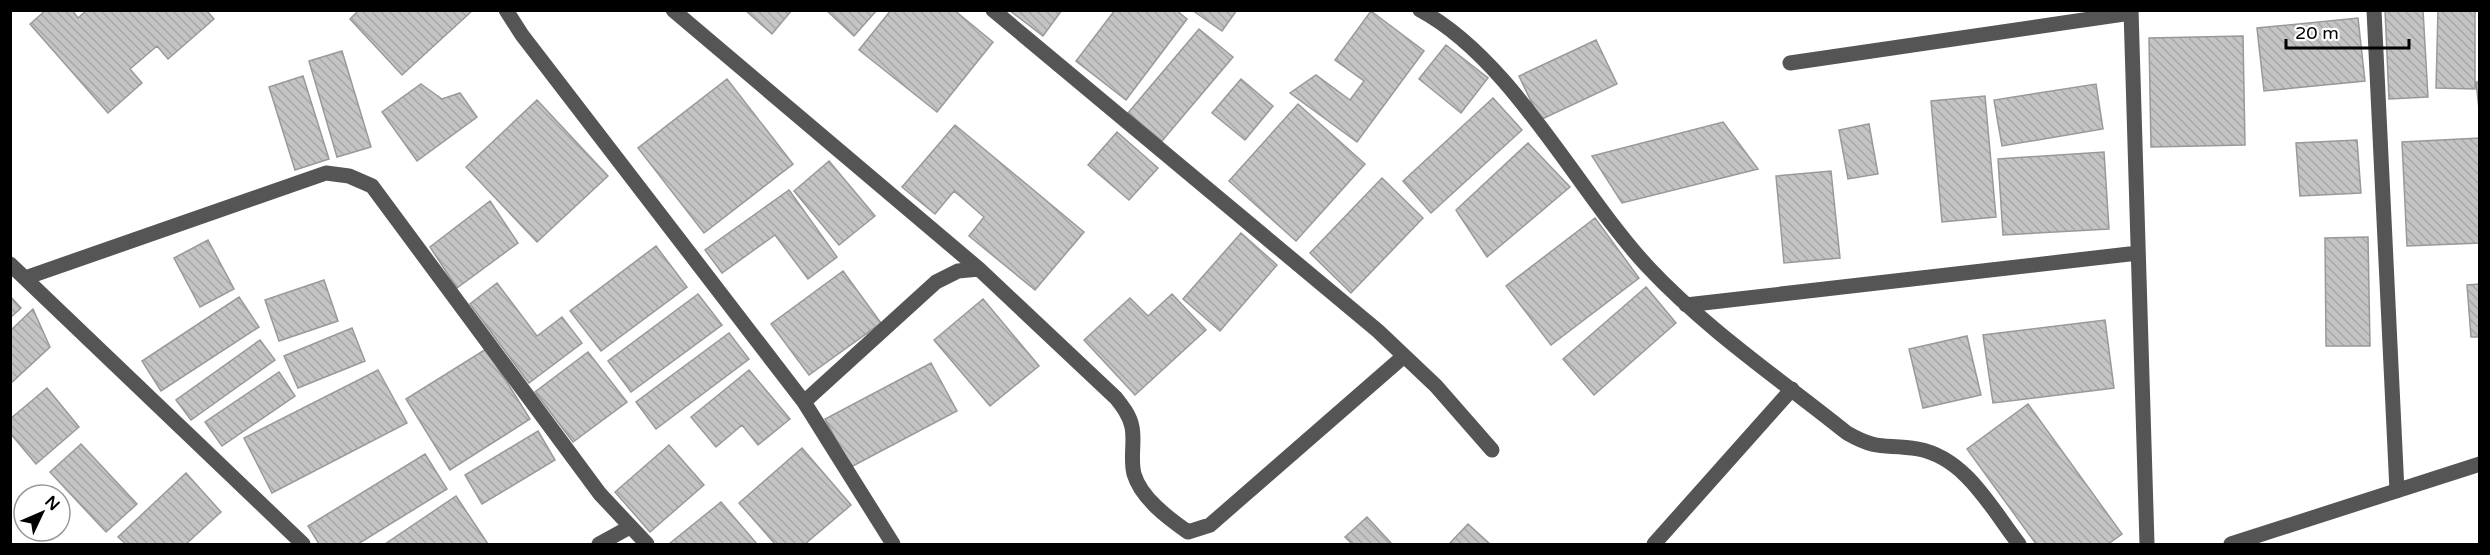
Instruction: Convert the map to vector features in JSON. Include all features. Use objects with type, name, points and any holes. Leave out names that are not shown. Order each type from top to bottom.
[{"type":"street","points":[[506,10],[522,35],[804,402],[892,544]]},
{"type":"street","points":[[673,10],[979,269],[1116,398],[1128,415],[1132,428],[1132,458],[1135,476],[1145,493],[1167,517],[1188,532],[1210,525],[1404,356]]},
{"type":"street","points":[[993,10],[1306,270],[1404,356],[1436,386],[1492,450]]},
{"type":"street","points":[[2374,10],[2397,491]]},
{"type":"street","points":[[1426,12],[1463,41],[1500,78],[1647,266],[1686,305],[1847,433],[1866,444],[1882,448],[1915,448],[1937,453],[1961,469],[2019,544]]},
{"type":"street","points":[[1790,63],[2131,12],[2147,544]]},
{"type":"street","points":[[25,278],[326,173],[349,176],[372,186],[600,494],[647,544]]},
{"type":"street","points":[[1686,305],[2138,253]]},
{"type":"street","points":[[10,264],[303,544]]},
{"type":"street","points":[[804,402],[936,282],[958,271],[979,269]]},
{"type":"street","points":[[1654,544],[1792,389]]},
{"type":"street","points":[[2231,544],[2480,464]]},
{"type":"street","points":[[599,544],[630,527]]},
{"type":"building","points":[[46,10],[72,10],[78,18],[87,10],[206,10],[214,19],[168,59],[157,46],[130,69],[142,83],[108,113],[30,24]]},
{"type":"building","points":[[359,10],[473,10],[402,75],[350,19]]},
{"type":"building","points":[[745,10],[792,10],[772,34]]},
{"type":"building","points":[[826,10],[877,10],[854,36]]},
{"type":"building","points":[[891,10],[954,10],[993,42],[937,112],[859,50]]},
{"type":"building","points":[[1009,10],[1062,10],[1043,36]]},
{"type":"building","points":[[1115,10],[1176,10],[1187,19],[1126,100],[1076,61]]},
{"type":"building","points":[[1192,10],[1237,10],[1222,31]]},
{"type":"building","points":[[2385,10],[2423,10],[2428,97],[2389,99]]},
{"type":"building","points":[[2438,10],[2475,10],[2475,89],[2436,88]]},
{"type":"building","points":[[1371,11],[1424,51],[1357,142],[1290,93],[1316,75],[1350,100],[1364,81],[1335,60]]},
{"type":"building","points":[[2358,18],[2365,81],[2264,91],[2257,28]]},
{"type":"building","points":[[1199,29],[1233,57],[1162,141],[1128,113]]},
{"type":"building","points":[[2243,36],[2245,145],[2151,147],[2149,38]]},
{"type":"building","points":[[1596,40],[1617,84],[1540,120],[1519,76]]},
{"type":"building","points":[[1446,45],[1488,78],[1461,113],[1419,79]]},
{"type":"building","points":[[342,51],[371,147],[337,157],[309,61]]},
{"type":"building","points":[[303,76],[329,159],[295,170],[269,87]]},
{"type":"building","points":[[727,79],[793,164],[704,233],[638,148]]},
{"type":"building","points":[[1241,79],[1273,106],[1245,140],[1212,113]]},
{"type":"building","points":[[2476,82],[2480,82],[2480,118]]},
{"type":"building","points":[[421,84],[442,99],[460,93],[477,117],[417,161],[382,112]]},
{"type":"building","points":[[2096,84],[2103,129],[2002,146],[1994,100]]},
{"type":"building","points":[[1985,96],[1996,217],[1942,222],[1931,101]]},
{"type":"building","points":[[1493,98],[1522,130],[1431,213],[1403,181]]},
{"type":"building","points":[[537,100],[608,176],[537,242],[466,167]]},
{"type":"building","points":[[1298,104],[1365,164],[1296,241],[1229,181]]},
{"type":"building","points":[[1723,122],[1758,169],[1622,203],[1592,156]]},
{"type":"building","points":[[1869,124],[1878,174],[1848,179],[1839,130]]},
{"type":"building","points":[[955,125],[1084,232],[1035,290],[969,236],[984,217],[954,191],[935,214],[902,187]]},
{"type":"building","points":[[1117,132],[1158,168],[1129,200],[1088,165]]},
{"type":"building","points":[[2480,138],[2480,243],[2407,246],[2402,142]]},
{"type":"building","points":[[2357,140],[2361,193],[2300,196],[2296,143]]},
{"type":"building","points":[[1528,143],[1570,187],[1487,257],[1456,210]]},
{"type":"building","points":[[2104,152],[2109,229],[2003,235],[1998,159]]},
{"type":"building","points":[[829,161],[875,216],[839,245],[794,191]]},
{"type":"building","points":[[1831,171],[1840,258],[1784,263],[1776,176]]},
{"type":"building","points":[[1382,178],[1423,218],[1351,293],[1310,253]]},
{"type":"building","points":[[789,190],[837,257],[808,279],[775,235],[722,273],[705,250]]},
{"type":"building","points":[[490,201],[518,243],[457,288],[430,247]]},
{"type":"building","points":[[1595,218],[1639,278],[1551,345],[1506,286]]},
{"type":"building","points":[[1241,233],[1277,265],[1220,331],[1183,299]]},
{"type":"building","points":[[2368,237],[2370,346],[2326,346],[2325,238]]},
{"type":"building","points":[[208,240],[234,289],[200,307],[174,258]]},
{"type":"building","points":[[656,246],[687,287],[601,351],[570,311]]},
{"type":"building","points":[[843,271],[881,323],[809,375],[771,324]]},
{"type":"building","points":[[324,280],[338,321],[279,341],[265,300]]},
{"type":"building","points":[[497,283],[537,336],[562,317],[582,343],[529,383],[470,304]]},
{"type":"building","points":[[2480,284],[2480,337],[2471,337],[2467,285]]},
{"type":"building","points":[[1646,287],[1676,323],[1594,395],[1563,359]]},
{"type":"building","points":[[698,294],[722,325],[631,392],[608,361]]},
{"type":"building","points":[[1172,294],[1206,330],[1135,395],[1084,340],[1130,298],[1148,316]]},
{"type":"building","points":[[10,296],[21,308],[10,318]]},
{"type":"building","points":[[239,297],[259,327],[161,391],[142,361]]},
{"type":"building","points":[[983,299],[1039,366],[990,406],[934,340]]},
{"type":"building","points":[[33,309],[50,347],[10,384],[10,331]]},
{"type":"building","points":[[2105,320],[2114,388],[1993,403],[1983,335]]},
{"type":"building","points":[[352,328],[365,361],[298,388],[284,356]]},
{"type":"building","points":[[729,333],[749,359],[656,429],[636,402]]},
{"type":"building","points":[[1967,336],[1981,395],[1923,408],[1909,349]]},
{"type":"building","points":[[260,340],[275,360],[191,420],[176,400]]},
{"type":"building","points":[[486,349],[530,419],[450,470],[406,399]]},
{"type":"building","points":[[588,352],[627,402],[573,442],[535,392]]},
{"type":"building","points":[[931,363],[957,411],[851,467],[825,419]]},
{"type":"building","points":[[378,370],[407,423],[272,493],[244,438]]},
{"type":"building","points":[[749,370],[790,419],[758,445],[742,425],[716,447],[691,417]]},
{"type":"building","points":[[279,372],[295,396],[222,446],[205,422]]},
{"type":"building","points":[[47,388],[79,427],[36,464],[10,433],[10,419]]},
{"type":"building","points":[[2028,404],[2122,534],[2108,544],[2036,544],[1967,449]]},
{"type":"building","points":[[538,431],[555,460],[482,504],[465,475]]},
{"type":"building","points":[[81,444],[137,504],[106,532],[72,496],[72,483],[60,483],[50,472]]},
{"type":"building","points":[[669,445],[704,485],[650,532],[615,492]]},
{"type":"building","points":[[802,448],[851,505],[805,544],[775,544],[739,503]]},
{"type":"building","points":[[425,454],[447,489],[358,544],[319,544],[308,526]]},
{"type":"building","points":[[186,473],[221,512],[186,544],[126,544],[118,537]]},
{"type":"building","points":[[456,496],[488,544],[385,544]]},
{"type":"building","points":[[721,502],[757,544],[669,544]]},
{"type":"building","points":[[1367,517],[1392,544],[1352,544],[1345,537]]},
{"type":"building","points":[[1468,524],[1490,544],[1449,544]]}]
